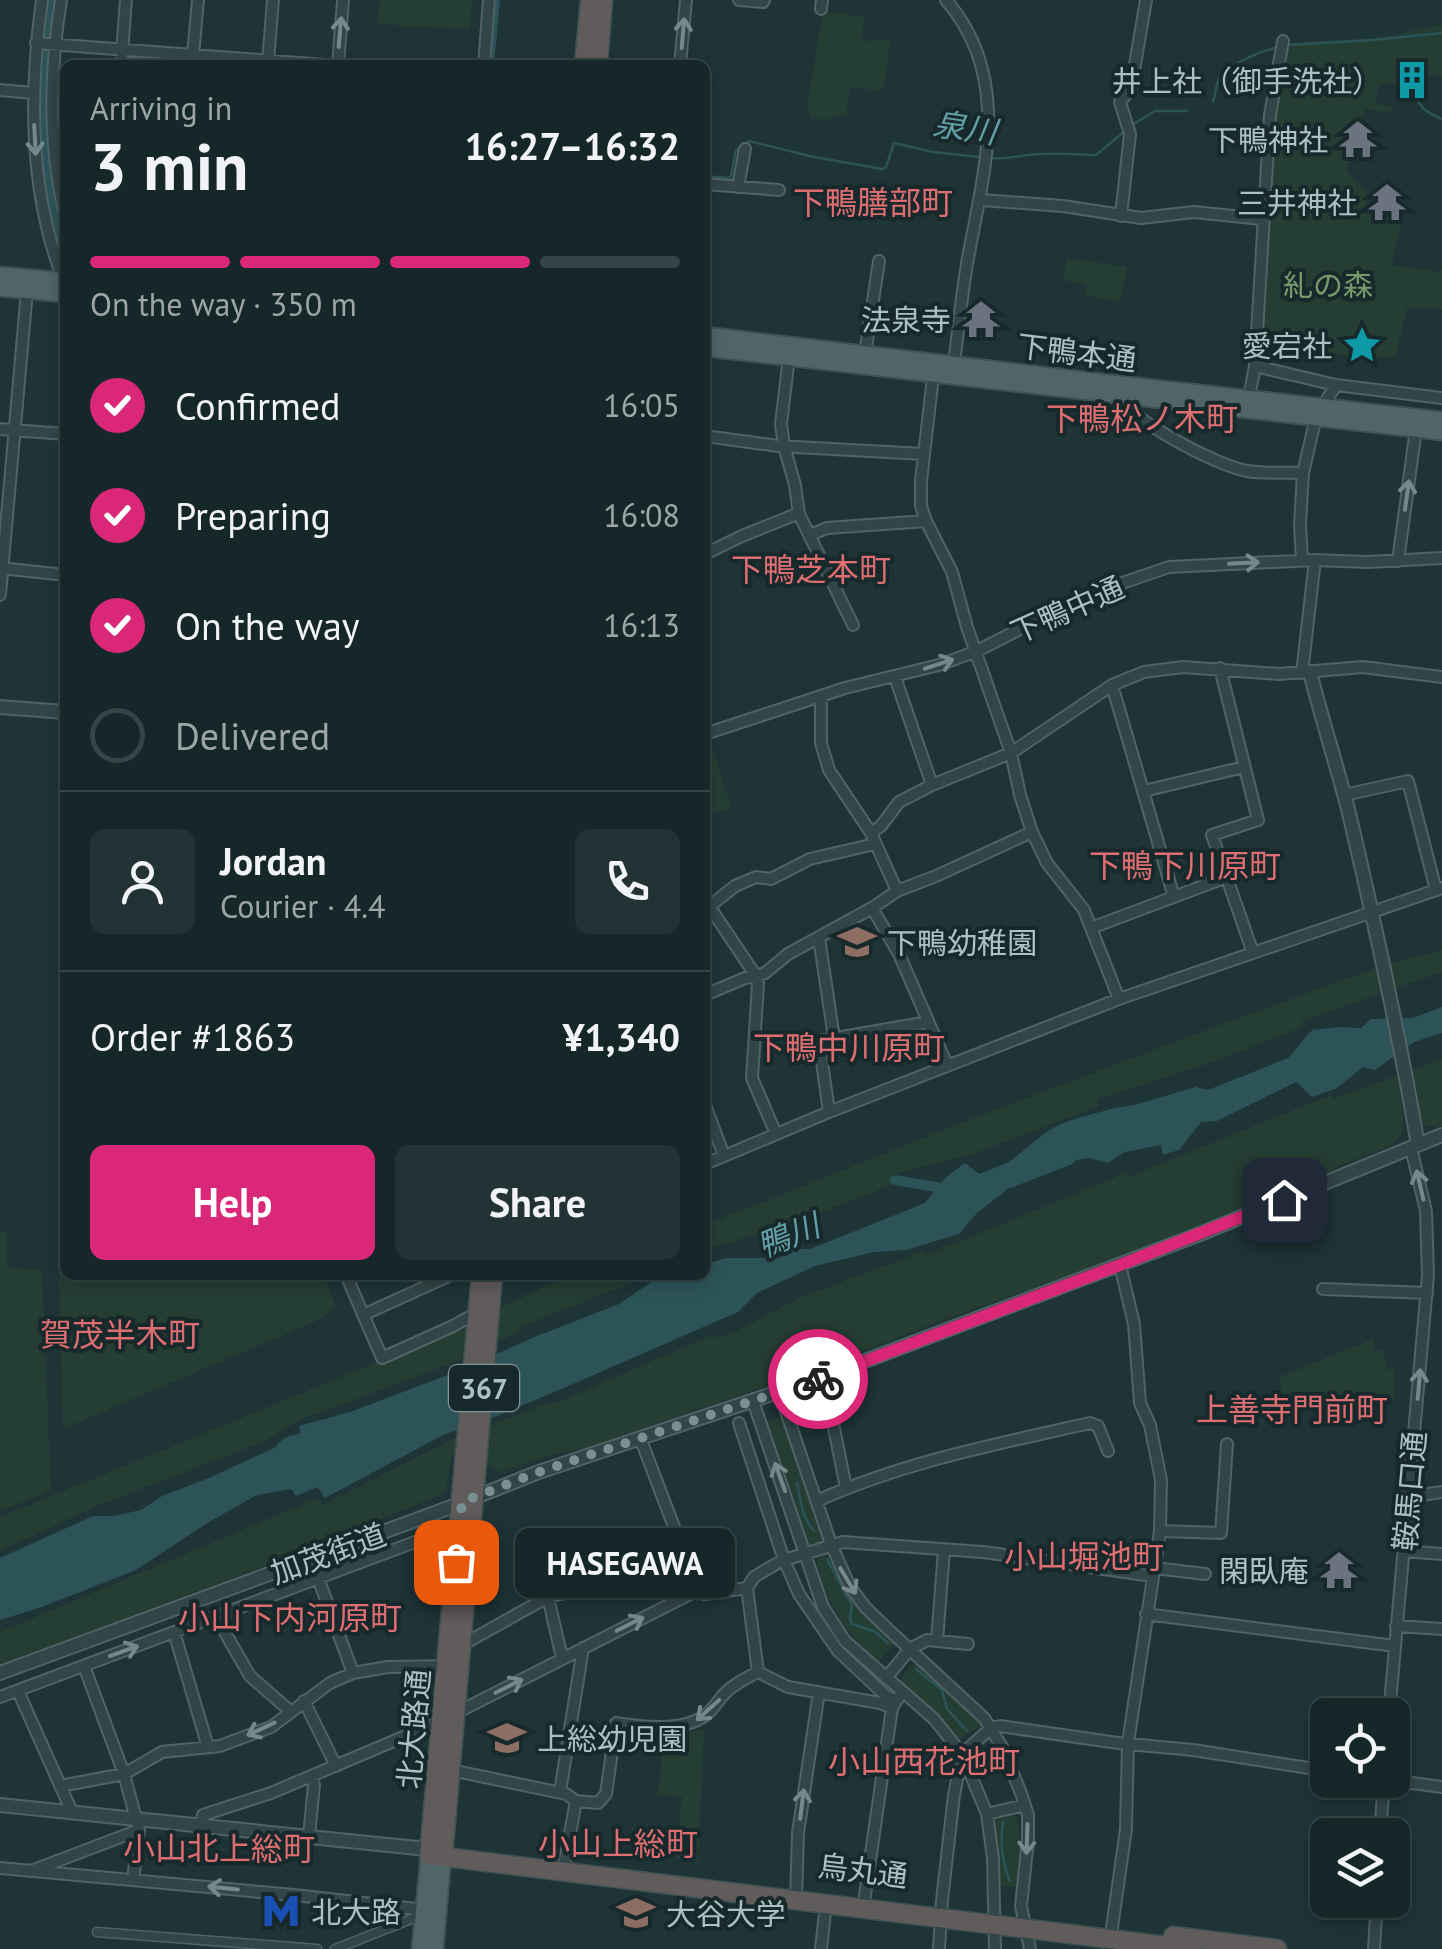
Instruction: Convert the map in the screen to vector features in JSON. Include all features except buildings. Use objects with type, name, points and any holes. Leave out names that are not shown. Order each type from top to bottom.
[{"type":"highway","points":[[584,60],[590,0]]},
{"type":"highway","points":[[598,60],[603,0]]},
{"type":"highway","name":"北大路通","points":[[432,1851],[448,1717],[462,1646],[481,1280]]},
{"type":"highway","name":"北大路通","points":[[482,1314],[492,1280]]},
{"type":"highway","name":"北大路通","points":[[432,1851],[451,1770],[446,1666],[459,1534],[468,1500]]},
{"type":"highway","name":"烏丸通","points":[[432,1851],[940,1912],[1190,1949]]},
{"type":"highway","name":"烏丸通","points":[[796,1896],[826,1904],[864,1903]]},
{"type":"highway","name":"烏丸通","points":[[1110,1939],[1277,1949]]},
{"type":"main road","points":[[0,276],[60,281]]},
{"type":"main road","points":[[0,288],[60,293]]},
{"type":"main road","name":"下鴨本通","points":[[710,335],[865,354],[934,368]]},
{"type":"main road","name":"下鴨本通","points":[[710,349],[934,368],[1319,412],[1442,420]]},
{"type":"main road","name":"下鴨本通","points":[[1319,412],[1442,432]]},
{"type":"main road","name":"北大路通","points":[[420,1949],[419,1914],[432,1851]]},
{"type":"main road","name":"北大路通","points":[[432,1851],[435,1949]]},
{"type":"street","points":[[42,0],[33,94],[39,187],[60,267]]},
{"type":"street","points":[[60,0],[53,100],[60,186]]},
{"type":"street","points":[[121,60],[126,0]]},
{"type":"street","points":[[193,55],[198,0]]},
{"type":"street","points":[[36,43],[268,60],[273,0]]},
{"type":"street","points":[[338,60],[343,0]]},
{"type":"street","points":[[484,60],[489,0]]},
{"type":"street","points":[[680,60],[686,0]]},
{"type":"street","points":[[738,0],[764,0]]},
{"type":"street","points":[[946,0],[972,38],[983,66],[990,130],[953,370]]},
{"type":"street","points":[[1122,216],[1128,129],[1120,102],[1130,88],[1146,0]]},
{"type":"street","points":[[1248,404],[1254,366],[1270,115],[1282,46]]},
{"type":"street","points":[[0,90],[33,94]]},
{"type":"street","points":[[738,187],[745,149]]},
{"type":"street","points":[[710,184],[779,190]]},
{"type":"street","points":[[981,200],[1062,206],[1141,218],[1214,212],[1262,219]]},
{"type":"street","points":[[865,354],[878,261]]},
{"type":"street","points":[[0,594],[27,290]]},
{"type":"street","points":[[789,357],[781,424],[799,513],[852,625]]},
{"type":"street","points":[[1254,366],[1336,385],[1442,398]]},
{"type":"street","points":[[934,368],[921,506],[952,572],[1011,753],[1032,832],[1048,863],[1084,910],[1119,998]]},
{"type":"street","points":[[1302,560],[1303,473],[1319,412],[1336,385]]},
{"type":"street","points":[[1118,390],[1124,406],[1204,455],[1246,471],[1303,473]]},
{"type":"street","points":[[0,429],[60,434]]},
{"type":"street","points":[[1398,561],[1416,429]]},
{"type":"street","points":[[710,437],[784,446],[924,454]]},
{"type":"street","points":[[710,552],[799,513]]},
{"type":"street","points":[[810,535],[835,527],[926,521]]},
{"type":"street","name":"下鴨中通","points":[[710,732],[977,651],[1087,595],[1166,568],[1302,560],[1442,558]]},
{"type":"street","points":[[1315,560],[1306,672],[1344,795],[1371,912]]},
{"type":"street","points":[[1,568],[60,574]]},
{"type":"street","points":[[710,903],[756,877],[771,879],[810,859],[873,839],[899,802],[1011,753],[1112,685],[1156,670],[1220,668],[1279,674],[1363,667],[1442,677]]},
{"type":"street","points":[[1220,668],[1258,820],[1212,836],[1253,953]]},
{"type":"street","points":[[895,677],[932,785]]},
{"type":"street","points":[[1112,685],[1174,897]]},
{"type":"street","points":[[821,696],[822,743],[829,770],[873,839],[897,891]]},
{"type":"street","points":[[0,707],[60,712]]},
{"type":"street","points":[[1144,790],[1244,767]]},
{"type":"street","points":[[710,1162],[1119,998],[1439,889],[1408,780],[1344,795]]},
{"type":"street","points":[[710,993],[765,973],[788,954],[897,891],[1032,832]]},
{"type":"street","points":[[1091,928],[1227,877]]},
{"type":"street","points":[[872,908],[900,954],[947,1065]]},
{"type":"street","points":[[710,912],[756,976],[752,1078],[776,1134]]},
{"type":"street","name":"鞍馬口通","points":[[1371,912],[1409,1086],[1426,1210],[1428,1259],[1390,1698]]},
{"type":"street","points":[[819,938],[834,1038]]},
{"type":"street","points":[[828,1112],[819,1041],[928,1022]]},
{"type":"street","points":[[710,1119],[724,1156]]},
{"type":"street","name":"加茂街道","points":[[0,1674],[536,1473],[820,1378],[1120,1265],[1442,1136]]},
{"type":"street","points":[[1110,1939],[1126,1829],[1128,1743],[1160,1531],[1161,1480],[1150,1425],[1140,1403],[1134,1324],[1120,1265]]},
{"type":"street","points":[[348,1280],[382,1358],[482,1314]]},
{"type":"street","points":[[363,1314],[430,1280]]},
{"type":"street","points":[[1323,1289],[1427,1293]]},
{"type":"street","points":[[820,1378],[846,1488]]},
{"type":"street","points":[[780,1391],[839,1566],[858,1598],[984,1718],[1002,1747],[1028,1814],[1021,1906],[1030,1949]]},
{"type":"street","points":[[753,1401],[823,1607],[845,1641],[886,1678],[897,1700],[864,1903]]},
{"type":"street","points":[[739,1422],[798,1594],[838,1652],[877,1688],[934,1719],[962,1754],[987,1814],[994,1858],[995,1949]]},
{"type":"street","points":[[817,1501],[902,1468],[1090,1423],[1098,1426],[1108,1451]]},
{"type":"street","points":[[641,1440],[698,1590],[704,1594],[748,1588]]},
{"type":"street","points":[[1160,1531],[1221,1533],[1226,1444]]},
{"type":"street","points":[[1408,1497],[1442,1492]]},
{"type":"street","points":[[0,1698],[439,1533],[459,1534]]},
{"type":"street","points":[[758,1672],[748,1588],[754,1577],[784,1560],[831,1544],[983,1552],[1154,1572],[1205,1574]]},
{"type":"street","points":[[937,1641],[944,1550]]},
{"type":"street","points":[[1403,1551],[1442,1554]]},
{"type":"street","points":[[318,1578],[354,1673]]},
{"type":"street","points":[[462,1646],[548,1597],[614,1581]]},
{"type":"street","points":[[202,1826],[203,1814],[270,1793],[448,1717],[698,1590]]},
{"type":"street","points":[[548,1597],[562,1658]]},
{"type":"street","points":[[1146,1614],[1394,1646]]},
{"type":"street","points":[[216,1616],[250,1676],[290,1711]]},
{"type":"street","points":[[1396,1626],[1442,1630]]},
{"type":"street","points":[[174,1632],[208,1746]]},
{"type":"street","points":[[886,1678],[910,1649],[926,1640],[968,1644]]},
{"type":"street","points":[[560,1792],[583,1648]]},
{"type":"street","points":[[84,1666],[138,1824],[134,1880]]},
{"type":"street","points":[[60,1786],[124,1774],[162,1752],[220,1746],[271,1727],[330,1682],[354,1673],[388,1667],[446,1666]]},
{"type":"street","points":[[758,1672],[788,1687],[880,1703],[897,1700]]},
{"type":"street","points":[[451,1770],[560,1792],[576,1801],[594,1803],[606,1796],[616,1722],[650,1728],[695,1722],[707,1715],[726,1692],[758,1672]]},
{"type":"street","points":[[18,1691],[72,1812]]},
{"type":"street","points":[[796,1896],[798,1833],[819,1692]]},
{"type":"street","points":[[304,1701],[336,1766]]},
{"type":"street","points":[[940,1949],[940,1912],[962,1754],[991,1728],[1193,1750],[1310,1768]]},
{"type":"street","points":[[309,1836],[314,1784],[310,1777]]},
{"type":"street","points":[[1410,1783],[1442,1787]]},
{"type":"street","points":[[563,1866],[576,1801]]},
{"type":"street","name":"烏丸通","points":[[0,1804],[138,1824],[202,1826],[432,1851]]},
{"type":"street","points":[[987,1814],[1025,1805]]},
{"type":"street","points":[[31,1871],[138,1824]]},
{"type":"street","points":[[0,1868],[419,1914]]},
{"type":"street","points":[[821,1949],[826,1904]]},
{"type":"street","points":[[335,1949],[419,1914]]},
{"type":"street","points":[[1374,1949],[1375,1918]]},
{"type":"street","points":[[97,1932],[317,1949]]},
{"type":"green space","points":[[380,0],[476,0],[472,2],[470,29],[378,24]]},
{"type":"green space","points":[[823,12],[865,17],[861,41],[890,40],[884,88],[850,87],[846,116],[827,120],[811,118],[807,108]]},
{"type":"green space","name":"糺の森","points":[[1442,24],[1442,77],[1432,75],[1378,86],[1376,104],[1396,107],[1388,113],[1364,109],[1347,171],[1367,192],[1365,212],[1401,220],[1392,265],[1442,270],[1442,309],[1407,308],[1395,357],[1355,358],[1258,338],[1279,73],[1292,43],[1385,37]]},
{"type":"green space","points":[[1067,258],[1127,267],[1120,302],[1086,295],[1087,285],[1063,280]]},
{"type":"green space","points":[[710,739],[731,808],[710,814]]},
{"type":"green space","points":[[1442,950],[1442,972],[1302,1021],[1303,1027],[1207,1064],[1098,1099],[1099,1106],[967,1156],[891,1175],[894,1184],[804,1219],[710,1248],[710,1222],[968,1120],[1379,967]]},
{"type":"green space","points":[[1442,1059],[1442,1126],[1422,1124],[1416,1085],[1399,1090],[1403,1126],[1391,1145],[1149,1247],[826,1366],[585,1448],[499,1472],[487,1464],[488,1442],[451,1457],[446,1493],[0,1665],[0,1632],[318,1498],[323,1505],[453,1439],[556,1403],[714,1334],[716,1338],[737,1331],[799,1298],[922,1252],[924,1256],[1331,1095],[1333,1099]]},
{"type":"green space","points":[[0,1231],[7,1232],[7,1267],[42,1271],[51,1490],[0,1512]]},
{"type":"green space","points":[[58,1243],[60,1280],[325,1280],[336,1307],[323,1318],[63,1429]]},
{"type":"green space","points":[[561,1280],[638,1280],[520,1327],[521,1331],[450,1364],[300,1420],[263,1442],[97,1506],[0,1551],[0,1517],[451,1332]]},
{"type":"green space","points":[[1373,1339],[1374,1351],[1384,1351],[1387,1370],[1394,1370],[1394,1398],[1384,1399],[1384,1406],[1340,1411],[1337,1405],[1285,1412],[1279,1377]]},
{"type":"green space","points":[[781,1416],[824,1538],[812,1545],[767,1421]]},
{"type":"green space","points":[[824,1554],[829,1555],[865,1613],[894,1643],[878,1663],[846,1628],[832,1605],[816,1561]]},
{"type":"green space","points":[[914,1664],[975,1717],[977,1728],[957,1739],[902,1685],[901,1680]]},
{"type":"green space","points":[[704,1728],[698,1861],[675,1858],[682,1797],[658,1794],[664,1737]]},
{"type":"green space","points":[[997,1819],[1018,1819],[1021,1854],[1016,1887],[1000,1885],[995,1823]]},
{"type":"water","points":[[1442,1007],[1442,1033],[1414,1042],[1375,1070],[1363,1067],[1337,1088],[1312,1097],[1296,1082],[1217,1121],[1201,1122],[1179,1150],[1163,1155],[1161,1145],[1125,1152],[1107,1163],[1090,1158],[1037,1166],[977,1213],[959,1234],[906,1250],[874,1252],[815,1266],[757,1293],[738,1312],[487,1420],[445,1434],[325,1498],[318,1487],[296,1496],[291,1489],[257,1495],[136,1570],[0,1620],[0,1558],[93,1516],[141,1510],[162,1496],[274,1448],[284,1438],[301,1433],[299,1426],[350,1412],[453,1373],[619,1304],[654,1280],[710,1280],[710,1263],[727,1258],[779,1258],[795,1249],[810,1249],[925,1203],[946,1177],[965,1163],[979,1174],[1009,1162],[1049,1130],[1068,1121],[1196,1087],[1208,1090],[1288,1058],[1312,1030],[1361,1028],[1371,1019],[1413,1018]]},
{"type":"waterway","points":[[51,0],[44,98],[53,208],[60,240]]},
{"type":"waterway","name":"泉川","points":[[489,60],[495,0]]},
{"type":"waterway","name":"泉川","points":[[1287,45],[1442,33]]},
{"type":"waterway","name":"泉川","points":[[1213,102],[1218,81],[1225,72],[1247,58],[1279,47]]},
{"type":"waterway","points":[[1416,96],[1426,110],[1442,119]]},
{"type":"waterway","name":"泉川","points":[[1132,125],[1155,111],[1187,111]]},
{"type":"waterway","name":"泉川","points":[[988,158],[1096,155],[1126,130]]},
{"type":"waterway","name":"泉川","points":[[710,176],[731,176],[736,150],[749,141],[882,169],[894,143],[980,157]]},
{"type":"waterway","name":"鴨川","points":[[1009,1179],[1068,1156]]},
{"type":"waterway","points":[[895,1180],[948,1189]]},
{"type":"waterway","points":[[797,1483],[804,1514],[814,1531]]},
{"type":"waterway","points":[[827,1559],[852,1605],[852,1624],[876,1632],[888,1643]]},
{"type":"waterway","points":[[916,1669],[942,1690],[947,1709],[967,1731]]},
{"type":"waterway","points":[[1003,1822],[1002,1852],[1010,1881]]},
{"type":"way so far","points":[[456,1562],[462,1502],[536,1473],[818,1379]]},
{"type":"place","name":"井上社（御手洗社）","points":[[1412,80]]},
{"type":"place","name":"下鴨神社","points":[[1358,139]]},
{"type":"place","name":"三井神社","points":[[1387,202]]},
{"type":"place","name":"法泉寺","points":[[981,319]]},
{"type":"place","name":"愛宕社","points":[[1362,345]]},
{"type":"place","name":"下鴨幼稚園","points":[[857,942]]},
{"type":"place","name":"HASEGAWA","points":[[456,1562]]},
{"type":"place","name":"閑臥庵","points":[[1339,1570]]},
{"type":"place","name":"上総幼児園","points":[[507,1738]]},
{"type":"place","name":"北大路","points":[[281,1911]]},
{"type":"place","name":"大谷大学","points":[[636,1913]]},
{"type":"district","name":"下鴨膳部町","points":[[873,202]]},
{"type":"district","name":"下鴨松ノ木町","points":[[1142,418]]},
{"type":"district","name":"下鴨芝本町","points":[[811,569]]},
{"type":"district","name":"下鴨下川原町","points":[[1185,865]]},
{"type":"district","name":"下鴨中川原町","points":[[849,1047]]},
{"type":"district","name":"賀茂半木町","points":[[120,1334]]},
{"type":"district","name":"上善寺門前町","points":[[1292,1409]]},
{"type":"district","name":"小山堀池町","points":[[1084,1556]]},
{"type":"district","name":"小山下内河原町","points":[[290,1617]]},
{"type":"district","name":"小山西花池町","points":[[924,1761]]},
{"type":"district","name":"小山上総町","points":[[618,1843]]},
{"type":"district","name":"小山北上総町","points":[[219,1848]]},
{"type":"route","points":[[818,1379],[1284,1200]]}]
